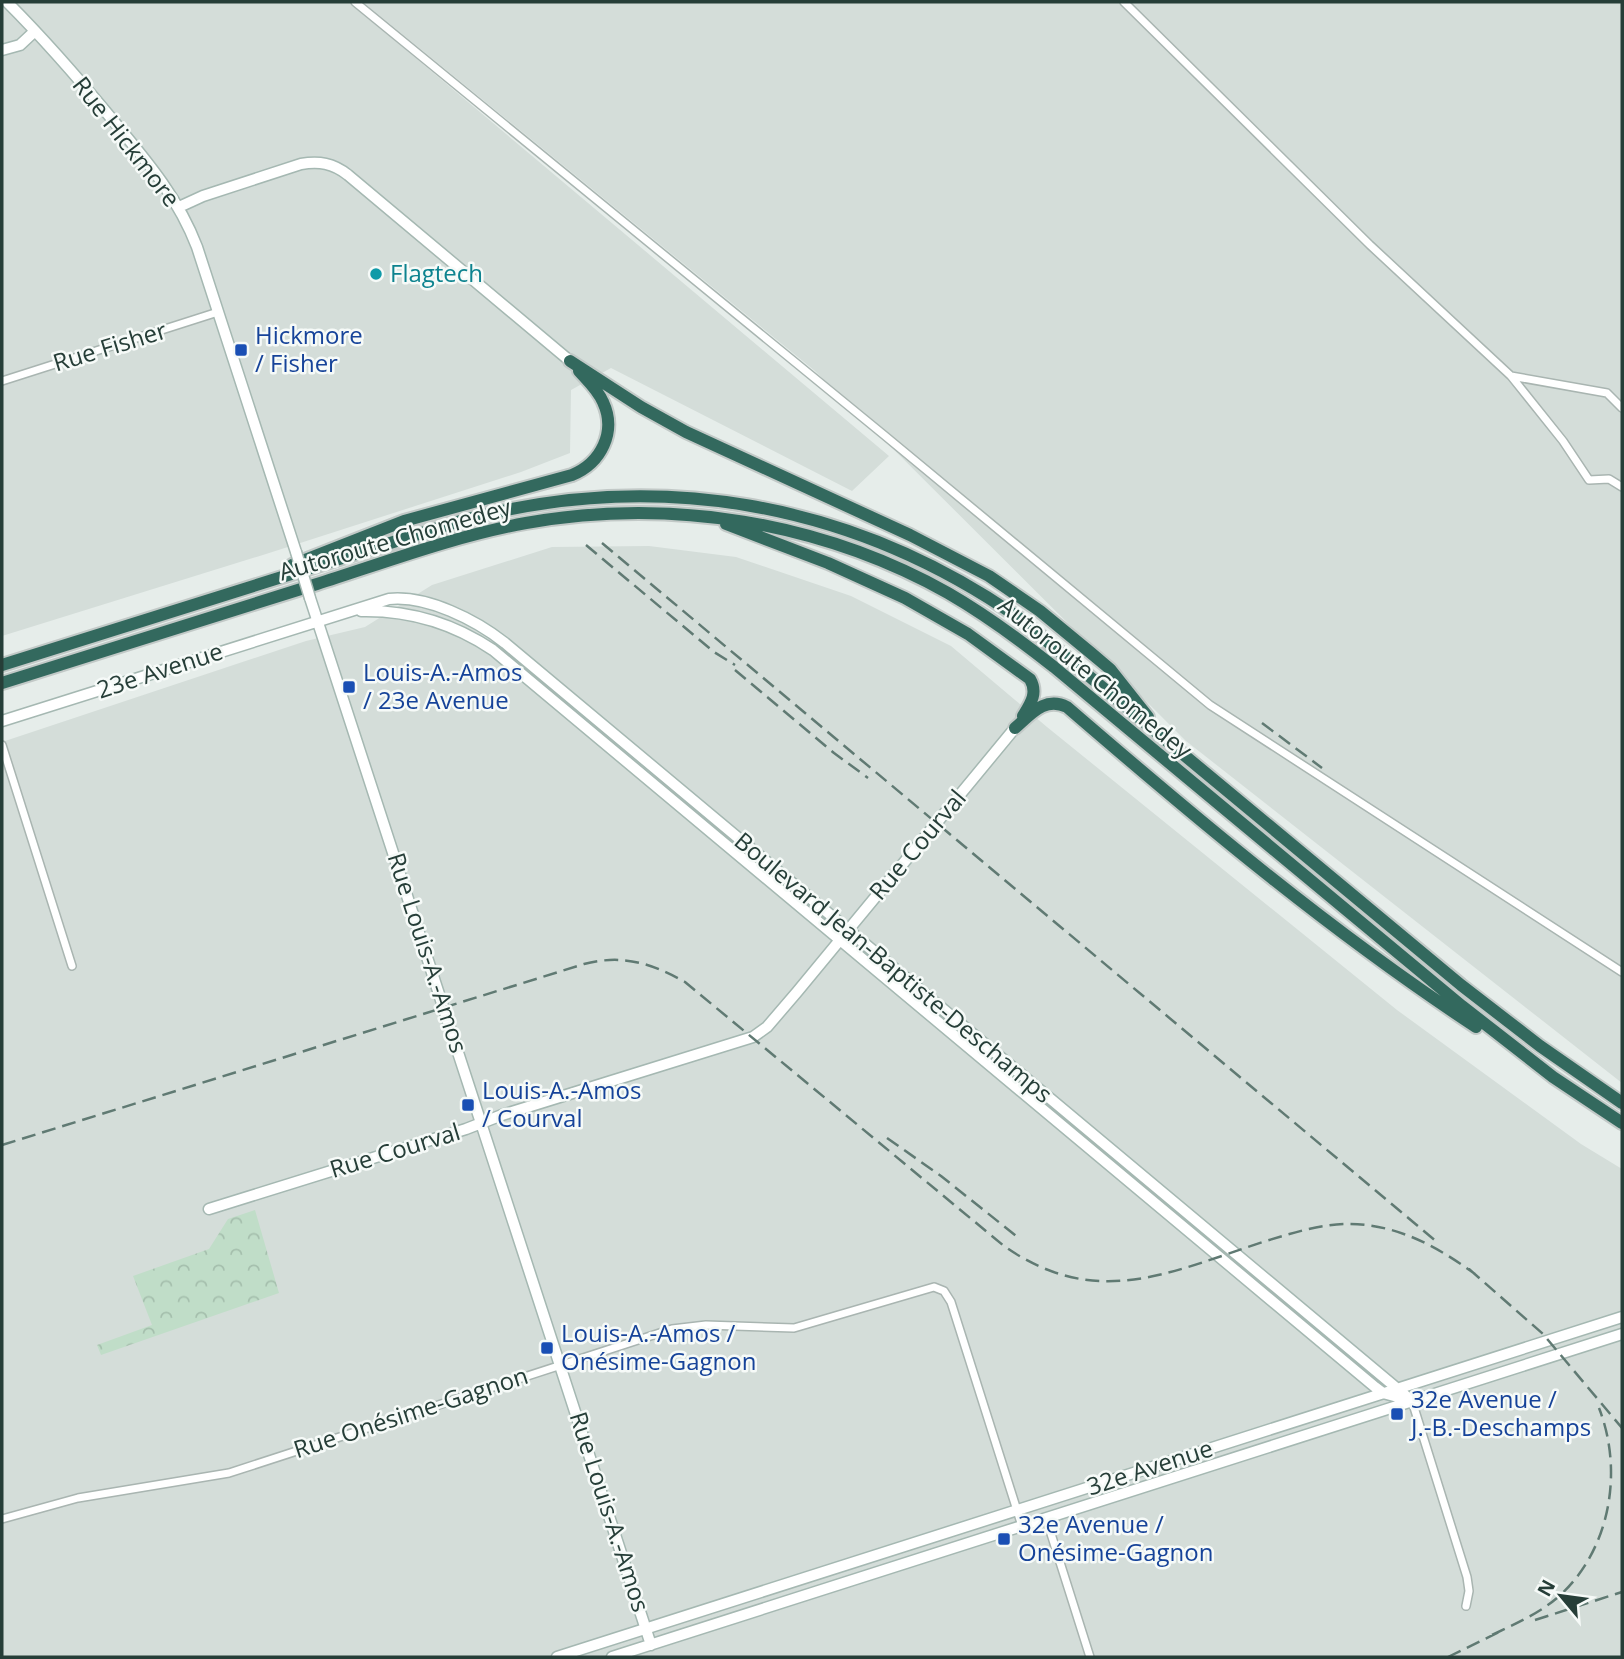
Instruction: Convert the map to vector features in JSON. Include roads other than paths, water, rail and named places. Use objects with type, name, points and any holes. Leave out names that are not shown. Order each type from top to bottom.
[{"type":"highway","points":[[209,600],[397,523],[572,475],[585,468],[603,448],[608,421],[600,395],[570,360]]},
{"type":"highway","points":[[570,360],[641,407],[686,432],[910,535],[967,563],[998,582],[1040,611],[1110,670],[1168,741]]},
{"type":"highway","name":"Autoroute Chomedey","points":[[2,665],[457,522],[518,507],[607,496],[680,496],[786,512],[848,530],[900,550],[990,598],[1031,627],[1472,993],[1562,1062],[1622,1103]]},
{"type":"highway","name":"Autoroute Chomedey","points":[[2,683],[491,530],[594,514],[663,513],[706,516],[782,529],[847,548],[925,581],[990,619],[1054,667],[1462,1006],[1553,1077],[1622,1124]]},
{"type":"highway","points":[[706,516],[869,580],[936,615],[995,652],[1027,675],[1034,685],[1033,698],[1016,728]]},
{"type":"highway","points":[[1016,728],[1046,703],[1058,703],[1067,707],[1257,868],[1422,991],[1553,1077]]},
{"type":"street","name":"Rue Hickmore","points":[[7,2],[144,158],[179,207],[197,247],[318,621]]},
{"type":"street","points":[[355,2],[1198,696],[1231,720],[1622,972]]},
{"type":"street","points":[[1124,2],[1361,236],[1511,376],[1589,480],[1609,479],[1622,487]]},
{"type":"street","points":[[2,50],[20,45],[35,31]]},
{"type":"street","points":[[179,207],[301,164],[329,164],[348,175],[570,360]]},
{"type":"street","name":"Rue Fisher","points":[[2,381],[218,312]]},
{"type":"street","points":[[1511,376],[1607,393],[1622,408]]},
{"type":"street","name":"Boulevard Jean-Baptiste-Deschamps","points":[[318,621],[388,599],[404,599],[449,611],[491,632],[1412,1401]]},
{"type":"street","name":"Boulevard Jean-Baptiste-Deschamps","points":[[348,612],[390,611],[426,618],[456,628],[484,644],[1383,1393],[1412,1401]]},
{"type":"street","name":"23e Avenue","points":[[2,721],[318,621]]},
{"type":"street","name":"Rue Louis-A.-Amos","points":[[318,621],[651,1645]]},
{"type":"street","name":"Rue Courval","points":[[209,1209],[759,1034],[1016,728]]},
{"type":"street","points":[[2,746],[72,966]]},
{"type":"street","points":[[944,1026],[952,1017]]},
{"type":"street","points":[[1241,1275],[1249,1266]]},
{"type":"street","name":"Rue Onésime-Gagnon","points":[[2,1519],[78,1498],[229,1473],[679,1327],[706,1325],[800,1328],[938,1287],[951,1302],[1022,1526]]},
{"type":"street","name":"32e Avenue","points":[[558,1657],[1622,1317]]},
{"type":"street","points":[[1587,1328],[1592,1344]]},
{"type":"street","name":"32e Avenue","points":[[612,1657],[1622,1334]]},
{"type":"street","points":[[1515,1351],[1520,1367]]},
{"type":"street","points":[[1412,1401],[1468,1577],[1466,1606]]},
{"type":"street","points":[[1046,1518],[1090,1657]]},
{"type":"railway","points":[[602,543],[1437,1242]]},
{"type":"railway","points":[[586,545],[714,652],[735,665]]},
{"type":"railway","points":[[735,670],[868,778]]},
{"type":"railway","points":[[1262,723],[1322,768]]},
{"type":"railway","points":[[2,1145],[584,964],[624,960],[648,965],[685,982],[1004,1246],[1038,1266],[1071,1277],[1102,1281],[1134,1280],[1198,1264],[1296,1232],[1349,1224],[1384,1228],[1416,1239],[1432,1246],[1475,1274]]},
{"type":"railway","points":[[887,1138],[941,1176],[1020,1239]]},
{"type":"railway","points":[[1469,1269],[1543,1334],[1622,1428]]},
{"type":"railway","points":[[1492,1635],[1534,1614],[1557,1598],[1575,1579],[1600,1535],[1611,1484],[1607,1433],[1599,1408]]},
{"type":"railway","points":[[1535,1620],[1622,1592]]},
{"type":"railway","points":[[1448,1657],[1499,1632]]},
{"type":"place","name":"Flagtech","points":[[376,274]]},
{"type":"place","name":"Hickmore / Fisher","points":[[241,350]]},
{"type":"place","name":"Louis-A.-Amos / 23e Avenue","points":[[349,687]]},
{"type":"place","name":"Louis-A.-Amos / Courval","points":[[468,1105]]},
{"type":"place","name":"Louis-A.-Amos / Onésime-Gagnon","points":[[547,1348]]},
{"type":"place","name":"32e Avenue / J.-B.-Deschamps","points":[[1397,1414]]},
{"type":"place","name":"32e Avenue / Onésime-Gagnon","points":[[1004,1539]]}]
